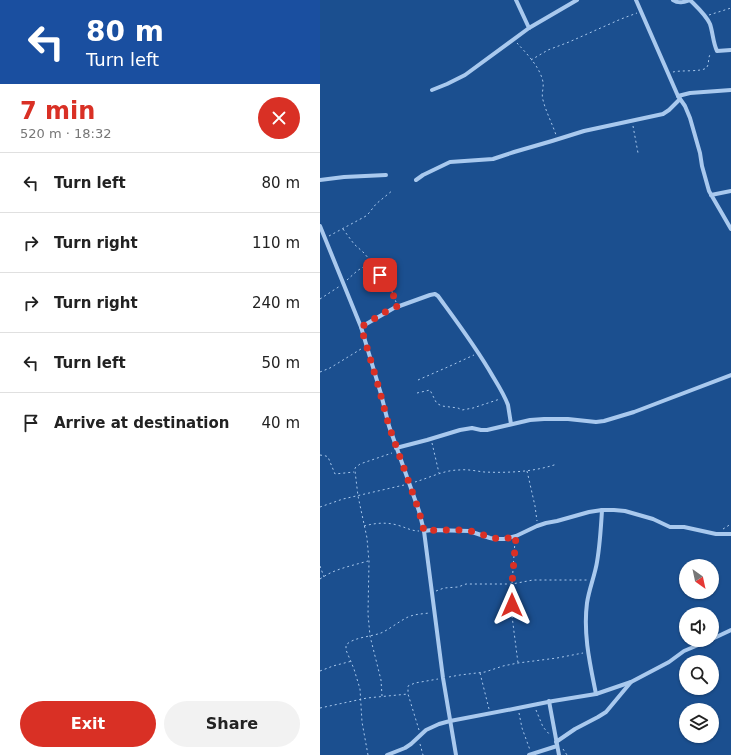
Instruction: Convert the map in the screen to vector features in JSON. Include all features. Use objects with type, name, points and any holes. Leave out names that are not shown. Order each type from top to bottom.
[{"type":"street","points":[[516,0],[529,28]]},
{"type":"street","points":[[432,90],[448,84],[464,75],[529,28],[577,0]]},
{"type":"street","points":[[636,0],[679,98],[685,106],[690,118],[700,153],[705,179],[711,196],[731,229]]},
{"type":"street","points":[[673,0],[680,3],[690,0],[705,16],[710,25],[717,51],[731,50]]},
{"type":"street","points":[[416,180],[450,162],[493,159],[574,134],[663,114],[669,110],[679,98],[690,93],[731,90]]},
{"type":"street","points":[[320,180],[386,175]]},
{"type":"street","points":[[711,196],[731,191]]},
{"type":"street","points":[[320,226],[361,327],[389,426],[419,511],[424,531],[443,678],[456,755]]},
{"type":"street","points":[[361,327],[398,306],[435,294],[452,314],[479,352],[498,384],[505,397],[511,424]]},
{"type":"street","points":[[397,450],[460,430],[472,428],[487,430],[530,420],[544,419],[568,419],[596,422],[604,421],[634,412],[731,375]]},
{"type":"street","points":[[596,694],[588,652],[586,627],[587,602],[597,562],[602,510]]},
{"type":"street","points":[[424,531],[469,531],[495,539],[504,539],[516,536],[537,526],[589,512],[619,510],[653,520],[670,527],[684,527],[716,534],[731,534]]},
{"type":"street","points":[[719,636],[731,630]]},
{"type":"street","points":[[387,755],[405,748],[432,727],[450,721],[549,701],[596,694],[631,682],[669,662],[684,651],[694,647]]},
{"type":"street","points":[[530,754],[556,743],[575,729],[606,712],[631,682]]},
{"type":"street","points":[[549,701],[559,755]]},
{"type":"path","points":[[705,16],[731,8]]},
{"type":"path","points":[[531,60],[548,50],[621,19],[642,12]]},
{"type":"path","points":[[514,39],[542,76],[544,87],[542,98],[557,140]]},
{"type":"path","points":[[668,73],[681,70],[703,70],[708,67],[709,55],[717,51]]},
{"type":"path","points":[[632,121],[638,153]]},
{"type":"path","points":[[325,239],[366,216],[376,204],[393,190]]},
{"type":"path","points":[[343,228],[354,244],[377,268],[383,282],[391,290],[398,306]]},
{"type":"path","points":[[320,299],[343,284],[357,271],[371,262]]},
{"type":"path","points":[[320,372],[330,368],[367,346]]},
{"type":"path","points":[[418,380],[479,352]]},
{"type":"path","points":[[417,393],[430,390],[438,404],[465,410],[505,397]]},
{"type":"path","points":[[431,439],[440,474]]},
{"type":"path","points":[[382,696],[381,680],[370,636],[368,614],[369,561],[367,538],[358,496],[355,468],[360,464],[397,450]]},
{"type":"path","points":[[320,455],[328,457],[335,474],[355,471]]},
{"type":"path","points":[[320,507],[343,499],[409,484],[440,474],[459,470],[487,472],[527,471],[541,469],[557,464]]},
{"type":"path","points":[[527,471],[535,506],[537,526]]},
{"type":"path","points":[[364,526],[384,523],[396,524],[413,531],[424,531]]},
{"type":"path","points":[[516,536],[512,584],[512,616],[518,663]]},
{"type":"path","points":[[320,579],[346,567],[369,561]]},
{"type":"path","points":[[320,566],[324,577]]},
{"type":"path","points":[[431,592],[466,584],[512,584],[533,580],[593,580]]},
{"type":"path","points":[[368,755],[362,722],[360,689],[352,661],[346,650],[346,645],[353,640],[386,630],[413,615],[434,612]]},
{"type":"path","points":[[423,755],[408,694],[408,688],[410,685],[460,675],[491,671],[518,663],[588,652]]},
{"type":"path","points":[[320,671],[352,661]]},
{"type":"path","points":[[480,673],[490,713]]},
{"type":"path","points":[[320,708],[361,699],[408,694]]},
{"type":"path","points":[[534,705],[543,727],[556,743]]},
{"type":"path","points":[[518,708],[530,754]]},
{"type":"route","points":[[380,275],[383,282],[391,290],[398,306],[361,327],[389,426],[419,511],[424,531],[469,531],[495,539],[511,538],[516,536],[512,584],[512,605]]}]
